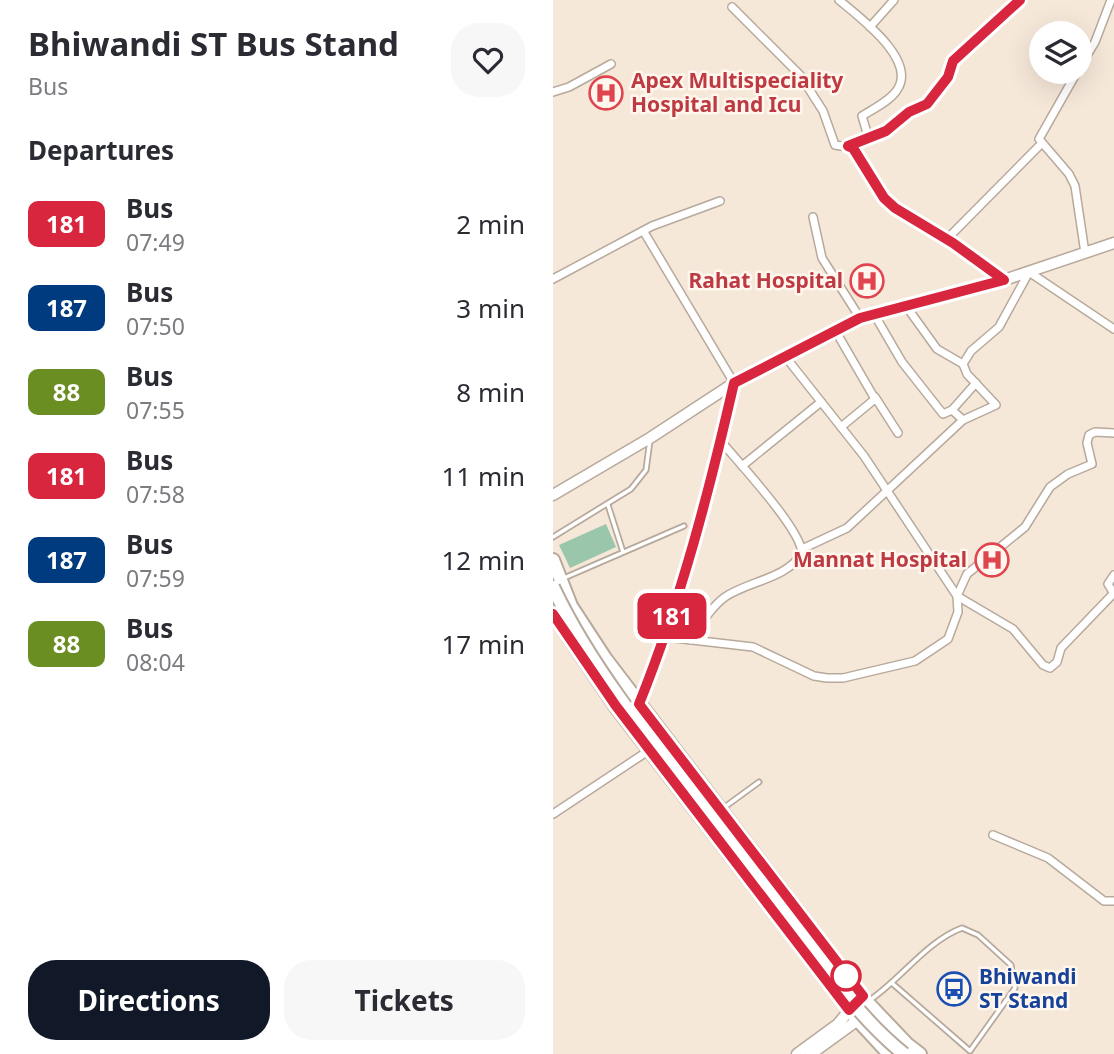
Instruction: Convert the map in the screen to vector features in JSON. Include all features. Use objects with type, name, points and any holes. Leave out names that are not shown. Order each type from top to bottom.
[{"type":"highway","points":[[553,560],[557,583],[590,652],[647,733],[842,987],[904,1054]]},
{"type":"highway","points":[[557,583],[604,658],[867,1002],[920,1054]]},
{"type":"highway","points":[[553,614],[650,750],[849,1010],[889,1054]]},
{"type":"street","points":[[839,0],[870,27],[899,62],[902,78],[897,90],[862,116],[869,136]]},
{"type":"street","points":[[870,27],[894,0]]},
{"type":"street","points":[[848,146],[886,131],[909,112],[927,104],[948,77],[953,61],[1020,0]]},
{"type":"street","points":[[1092,47],[1111,0]]},
{"type":"street","points":[[732,7],[800,75],[823,111],[835,145],[853,148],[884,198],[1004,280]]},
{"type":"street","points":[[553,92],[569,87],[611,64]]},
{"type":"street","points":[[1070,84],[1040,134],[1041,144],[1061,163],[1075,186],[1085,253]]},
{"type":"street","points":[[947,239],[1041,144]]},
{"type":"street","points":[[553,279],[652,226],[720,201]]},
{"type":"street","points":[[814,217],[822,258],[860,318]]},
{"type":"street","points":[[631,725],[666,637],[734,383],[645,232]]},
{"type":"street","points":[[555,490],[650,438],[734,383],[783,355],[860,318],[1004,280],[1114,243]]},
{"type":"street","points":[[1029,272],[1114,329]]},
{"type":"street","points":[[963,364],[971,351],[999,327],[1029,272]]},
{"type":"street","points":[[690,640],[722,600],[798,560],[802,549],[847,528],[963,420],[996,405],[963,364],[937,349],[906,306]]},
{"type":"street","points":[[874,314],[902,362],[943,414],[953,410],[976,383]]},
{"type":"street","points":[[835,330],[898,433]]},
{"type":"street","points":[[783,355],[889,491],[957,596],[1013,629],[1038,661],[1050,668],[1057,662],[1061,648],[1114,594],[1108,584],[1114,575]]},
{"type":"street","points":[[841,427],[873,402],[875,396]]},
{"type":"street","points":[[742,467],[821,402]]},
{"type":"street","points":[[953,410],[963,420]]},
{"type":"street","points":[[666,637],[753,647],[814,676],[843,678],[915,661],[938,649],[948,639],[955,626],[957,596],[967,574],[1025,527],[1050,487],[1068,474],[1093,464],[1087,443],[1089,435],[1095,432],[1114,433]]},
{"type":"street","points":[[720,440],[781,515],[802,549]]},
{"type":"street","points":[[553,814],[666,739]]},
{"type":"street","points":[[993,835],[1039,853],[1104,901],[1114,901]]},
{"type":"street","points":[[797,1054],[838,1024],[849,1010],[867,1002]]},
{"type":"street","points":[[811,1054],[858,1021],[867,1002]]},
{"type":"lane","points":[[553,537],[631,489],[646,470],[650,438]]},
{"type":"lane","points":[[608,505],[623,552]]},
{"type":"lane","points":[[557,583],[684,526]]},
{"type":"lane","points":[[721,810],[758,782]]},
{"type":"lane","points":[[867,1002],[893,984],[946,934],[961,928],[978,934],[1011,965],[1015,988],[970,1051],[893,984]]},
{"type":"green space","points":[[606,524],[616,547],[570,568],[559,545]]},
{"type":"bus line","name":"181","points":[[553,614],[616,706],[849,1010],[863,996],[639,704],[666,637],[691,554],[734,383],[783,355],[860,318],[1004,280],[953,243],[895,208],[884,198],[853,148],[848,146],[886,131],[909,112],[927,104],[948,77],[953,61],[1020,0]]},
{"type":"place","name":"Apex Multispeciality Hospital and Icu","points":[[606,93]]},
{"type":"place","name":"Rahat Hospital","points":[[867,281]]},
{"type":"place","name":"Mannat Hospital","points":[[992,560]]},
{"type":"place","name":"Bhiwandi ST Stand","points":[[954,989]]}]
